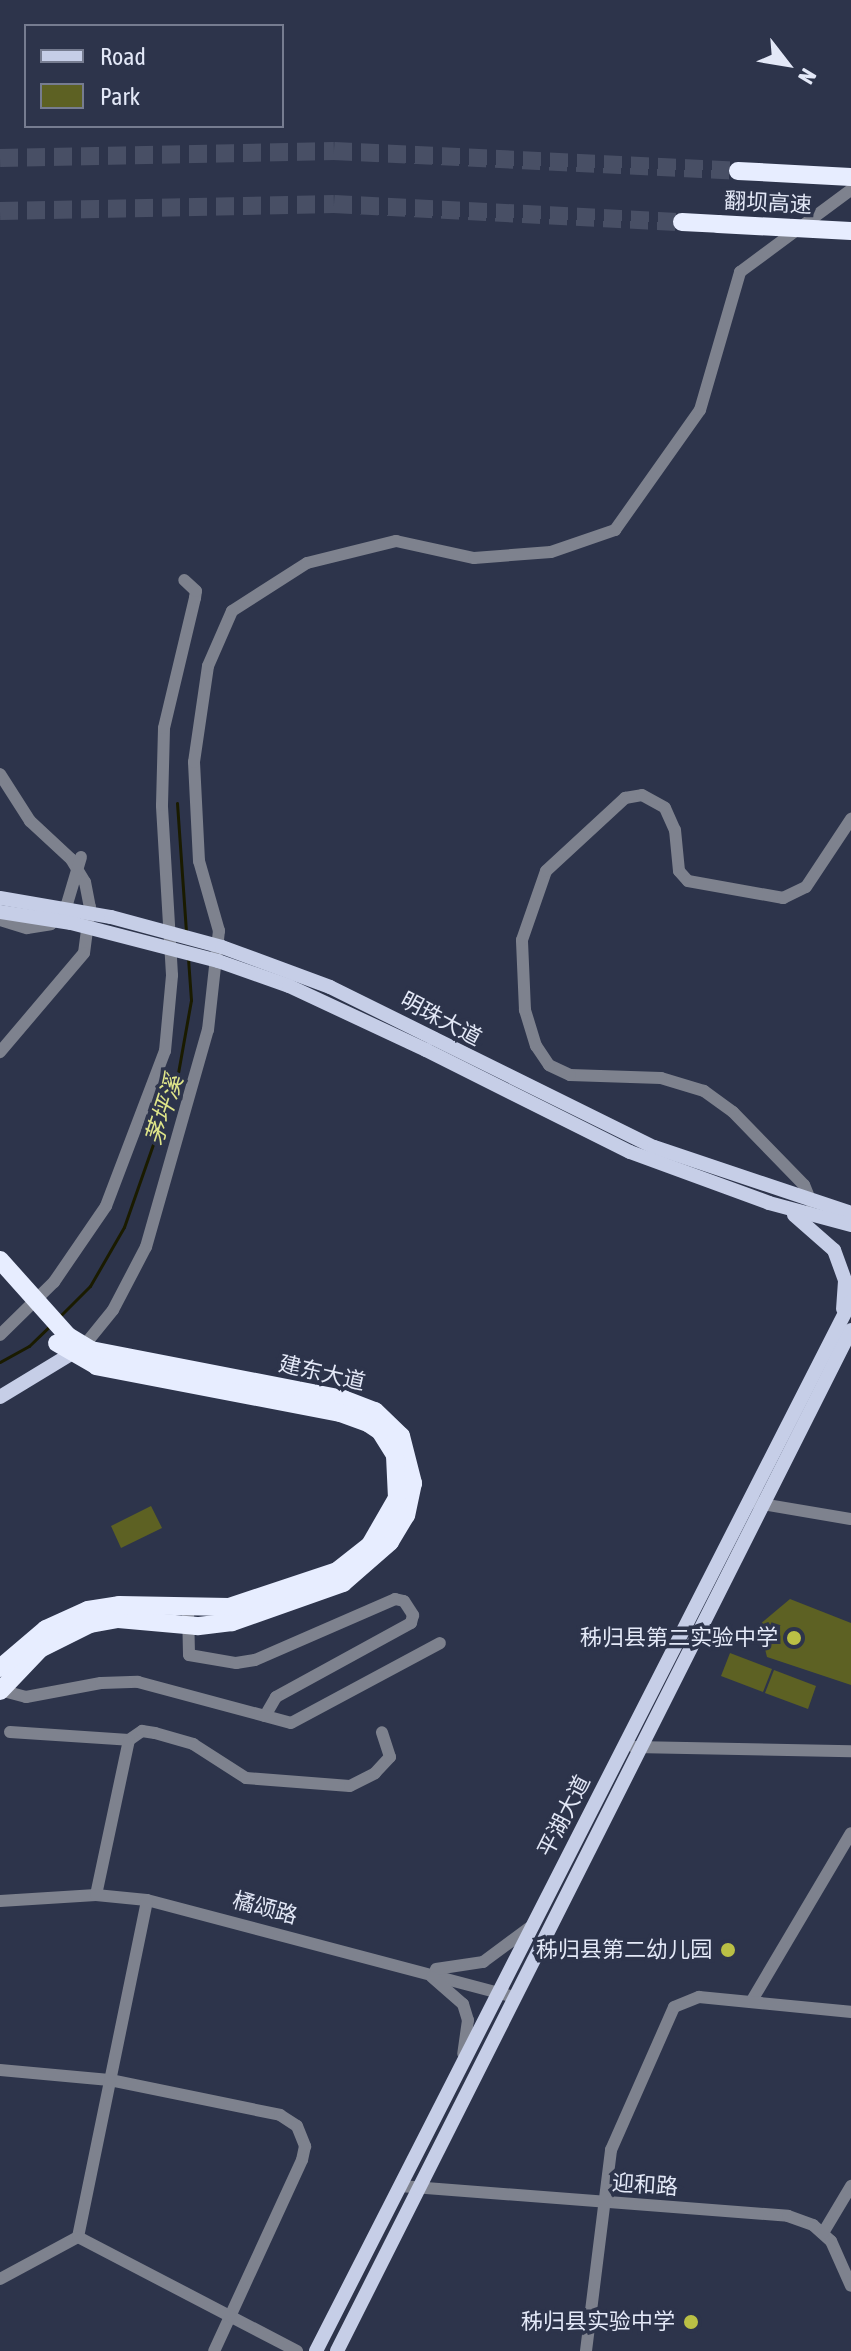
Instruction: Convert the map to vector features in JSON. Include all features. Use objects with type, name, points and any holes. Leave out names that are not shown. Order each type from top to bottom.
[{"type":"highway","name":"翻坝高速","points":[[738,171],[851,177]]},
{"type":"highway","name":"翻坝高速","points":[[682,222],[851,231]]},
{"type":"highway","name":"建东大道","points":[[0,1260],[36,1310]]},
{"type":"highway","name":"建东大道","points":[[0,1277],[70,1346],[97,1366],[340,1413],[368,1423],[389,1442],[399,1469],[397,1498],[387,1524],[360,1555],[337,1571],[260,1599],[188,1618],[118,1619],[90,1624],[40,1649],[0,1690]]},
{"type":"highway","name":"建东大道","points":[[0,1668],[46,1629],[88,1610],[119,1605],[188,1618]]},
{"type":"main road","name":"明珠大道","points":[[0,898],[111,917],[222,947],[330,987],[630,1152],[769,1203],[851,1225]]},
{"type":"main road","name":"明珠大道","points":[[0,912],[71,923],[218,961],[429,1044],[616,1130],[811,1202],[851,1213]]},
{"type":"main road","points":[[769,1203],[811,1225],[839,1260],[845,1302],[834,1348]]},
{"type":"main road","name":"平湖大道","points":[[316,2351],[625,1744],[755,1503],[834,1348],[851,1301]]},
{"type":"main road","name":"平湖大道","points":[[834,1348],[851,1332]]},
{"type":"main road","points":[[0,1397],[70,1346]]},
{"type":"main road","name":"平湖大道","points":[[337,2351],[640,1748],[755,1503]]},
{"type":"street","points":[[70,1346],[113,1310],[146,1247],[208,1030],[219,931],[199,861],[194,762],[201,698],[225,622],[240,602],[307,563],[396,541],[474,558],[551,552],[615,530],[700,410],[740,272],[851,190]]},
{"type":"street","points":[[0,1335],[36,1310],[106,1206],[165,1051],[172,975],[162,805],[164,728],[196,591],[184,580]]},
{"type":"street","points":[[0,774],[30,821],[79,863],[90,907],[84,953],[0,1052]]},
{"type":"street","points":[[811,1202],[804,1185],[733,1112],[704,1091],[661,1078],[570,1075],[549,1065],[536,1046],[525,1010],[522,940],[546,871],[625,798],[642,795],[665,808],[675,830],[679,871],[688,881],[783,898],[806,887],[851,819]]},
{"type":"street","points":[[0,920],[27,928],[51,924],[67,904],[79,863]]},
{"type":"street","points":[[755,1503],[851,1519]]},
{"type":"street","points":[[188,1618],[187,1647],[193,1658],[246,1662],[395,1599],[404,1601],[413,1615],[411,1623],[276,1697],[265,1716]]},
{"type":"street","points":[[0,1690],[19,1698],[138,1682],[265,1716],[301,1721],[440,1643]]},
{"type":"street","points":[[10,1732],[129,1740],[142,1731],[180,1739],[257,1781],[350,1786],[375,1773],[390,1757],[382,1732]]},
{"type":"street","points":[[96,1895],[129,1740]]},
{"type":"street","points":[[625,1744],[640,1748],[851,1751]]},
{"type":"street","points":[[751,2002],[851,1833]]},
{"type":"street","name":"橘颂路","points":[[0,1901],[96,1895],[147,1900],[500,1990],[515,1997]]},
{"type":"street","points":[[78,2237],[147,1900]]},
{"type":"street","points":[[411,1967],[448,1969],[483,1962],[534,1923]]},
{"type":"street","points":[[411,1967],[442,1982],[463,2004],[468,2037],[457,2074]]},
{"type":"street","points":[[586,2351],[615,2138],[674,2007],[689,1998],[851,2012]]},
{"type":"street","points":[[0,2070],[110,2080],[280,2115],[293,2121],[304,2139],[302,2160],[214,2351]]},
{"type":"street","name":"迎和路","points":[[400,2186],[418,2190],[788,2216],[823,2233]]},
{"type":"street","points":[[851,2186],[823,2233],[851,2286]]},
{"type":"street","points":[[0,2279],[78,2237]]},
{"type":"street","points":[[78,2237],[297,2351]]},
{"type":"green space","points":[[151,1506],[162,1528],[121,1548],[111,1526]]},
{"type":"green space","points":[[790,1599],[851,1623],[851,1685],[767,1657],[759,1625]]},
{"type":"green space","points":[[730,1653],[772,1669],[763,1692],[721,1676]]},
{"type":"green space","points":[[774,1670],[816,1686],[808,1709],[765,1693]]},
{"type":"waterway","name":"茅坪溪","points":[[177,803],[186,931]]},
{"type":"waterway","name":"茅坪溪","points":[[61,1315],[90,1286],[124,1227],[178,1073],[191,1000],[188,958]]},
{"type":"waterway","name":"茅坪溪","points":[[0,1362],[29,1346],[50,1326]]},
{"type":"tunnel","points":[[0,158],[334,151],[738,171]]},
{"type":"tunnel","points":[[0,211],[334,204],[682,222]]},
{"type":"place","name":"秭归县第二实验中学","points":[[794,1638]]},
{"type":"place","name":"秭归县第二幼儿园","points":[[728,1950]]},
{"type":"place","name":"秭归县实验中学","points":[[691,2322]]}]
